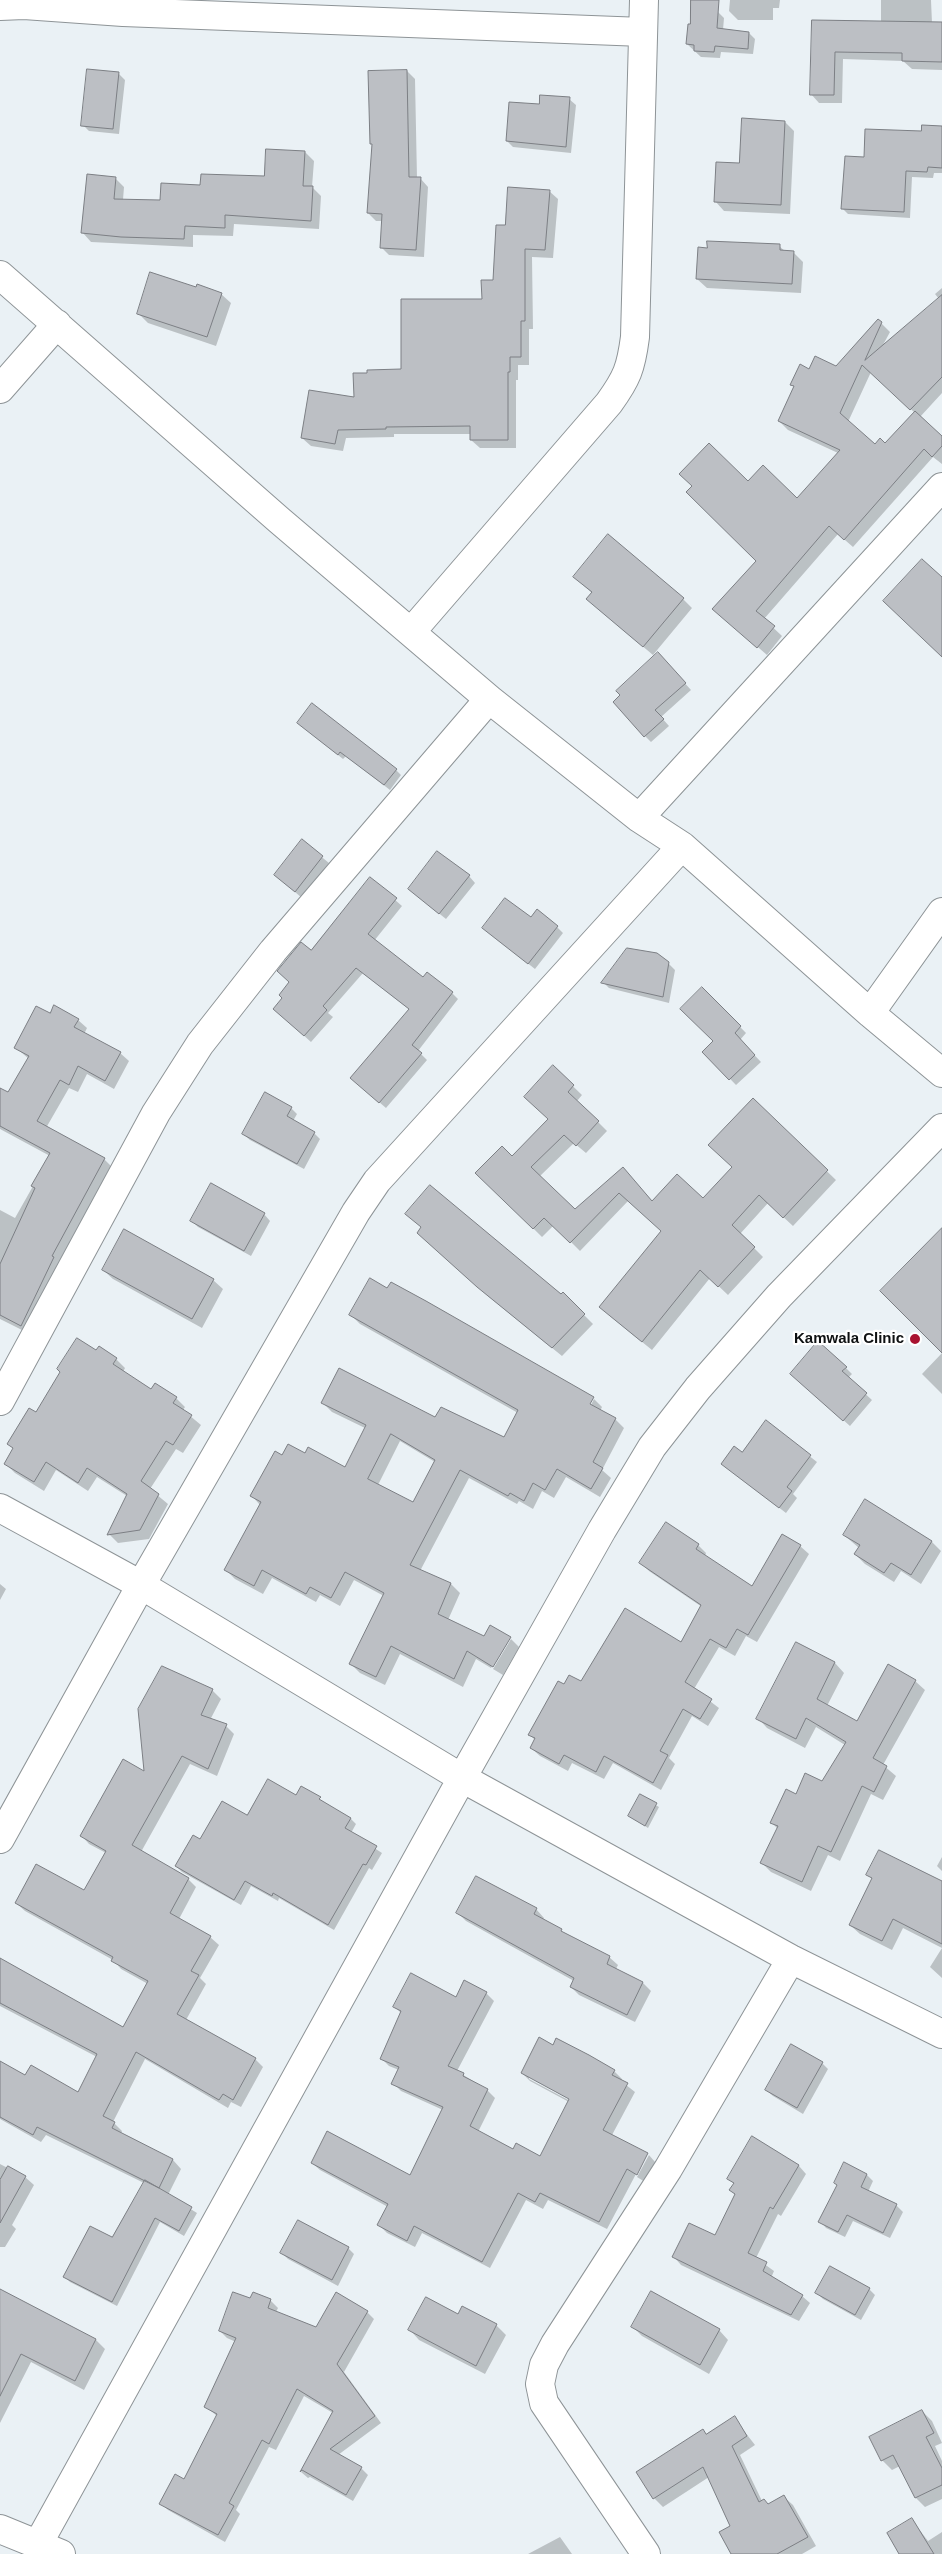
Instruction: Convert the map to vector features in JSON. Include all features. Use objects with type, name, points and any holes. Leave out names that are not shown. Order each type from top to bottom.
[{"type":"street","points":[[412,632],[609,403],[624,382],[631,365],[635,337],[644,0]]},
{"type":"street","points":[[0,6],[123,6],[643,32]]},
{"type":"street","points":[[0,275],[279,520],[489,699],[639,818],[682,846],[870,1013],[942,1073]]},
{"type":"street","points":[[0,389],[57,324]]},
{"type":"street","points":[[639,818],[942,487]]},
{"type":"street","points":[[0,1401],[156,1113],[200,1044],[273,951],[489,699]]},
{"type":"street","points":[[0,1839],[141,1585],[356,1212],[377,1181],[682,846]]},
{"type":"street","points":[[870,1013],[942,912]]},
{"type":"street","points":[[0,2529],[50,2549],[462,1778],[602,1530],[652,1447],[698,1388],[779,1296],[942,1128]]},
{"type":"street","points":[[0,1508],[141,1585],[462,1778],[791,1959],[942,2034]]},
{"type":"street","points":[[646,2554],[544,2403],[540,2384],[544,2365],[590,2289],[668,2169],[791,1959]]},
{"type":"building","points":[[691,0],[719,0],[717,28],[749,32],[748,49],[715,46],[714,52],[694,51],[694,45],[686,44],[688,24],[690,24]]},
{"type":"building","points":[[812,20],[942,22],[942,62],[902,61],[902,53],[835,52],[834,95],[810,95]]},
{"type":"building","points":[[87,69],[119,72],[113,129],[81,126]]},
{"type":"building","points":[[407,70],[409,177],[421,177],[416,250],[380,248],[382,214],[367,213],[372,144],[370,144],[368,71]]},
{"type":"building","points":[[540,95],[570,97],[566,147],[506,141],[509,102],[539,104]]},
{"type":"building","points":[[742,118],[785,121],[781,205],[714,202],[716,162],[739,163]]},
{"type":"building","points":[[922,125],[942,126],[942,168],[928,167],[927,172],[906,171],[904,212],[841,209],[845,156],[864,157],[865,129],[921,131]]},
{"type":"building","points":[[266,149],[305,151],[303,186],[313,186],[311,221],[225,215],[225,228],[185,226],[184,239],[121,237],[81,233],[87,174],[116,177],[114,199],[160,200],[161,183],[200,185],[201,174],[264,176]]},
{"type":"building","points":[[508,187],[550,190],[545,250],[525,249],[525,321],[521,321],[521,357],[510,357],[510,372],[508,372],[508,440],[470,440],[470,426],[386,427],[386,429],[338,430],[335,444],[301,438],[309,390],[354,397],[353,373],[367,373],[367,370],[401,369],[401,299],[482,299],[481,280],[493,280],[496,225],[505,225]]},
{"type":"building","points":[[707,241],[780,244],[780,250],[794,251],[792,284],[696,279],[698,247],[707,248]]},
{"type":"building","points":[[150,272],[196,287],[197,284],[222,293],[207,337],[137,314]]},
{"type":"building","points":[[942,295],[942,377],[910,410],[862,365],[840,413],[875,444],[880,438],[885,443],[915,411],[942,436],[942,446],[932,457],[924,449],[844,540],[829,526],[756,611],[775,626],[757,648],[712,609],[756,561],[686,492],[692,486],[679,474],[709,443],[748,481],[763,465],[797,498],[840,450],[778,421],[794,386],[790,385],[800,364],[809,369],[815,356],[836,366],[878,319],[882,322],[865,360]]},
{"type":"building","points":[[608,534],[684,598],[643,647],[586,599],[592,592],[573,577]]},
{"type":"building","points":[[922,559],[942,577],[942,657],[883,601]]},
{"type":"building","points":[[658,652],[686,683],[655,710],[664,719],[644,737],[613,702],[620,695],[616,691]]},
{"type":"building","points":[[312,703],[397,769],[384,785],[340,752],[338,755],[297,723]]},
{"type":"building","points":[[302,839],[323,856],[295,892],[274,875]]},
{"type":"building","points":[[437,851],[470,875],[439,914],[408,889]]},
{"type":"building","points":[[370,877],[397,898],[368,934],[423,977],[427,972],[453,992],[412,1045],[422,1053],[379,1103],[350,1078],[409,1009],[356,968],[323,1006],[327,1010],[304,1036],[273,1009],[282,998],[279,995],[289,982],[277,971],[301,942],[311,950]]},
{"type":"building","points":[[505,898],[531,917],[537,909],[558,926],[528,964],[482,928]]},
{"type":"building","points":[[627,948],[657,953],[669,962],[663,997],[601,983]]},
{"type":"building","points":[[702,987],[741,1026],[735,1033],[755,1055],[729,1080],[702,1052],[713,1041],[680,1009]]},
{"type":"building","points":[[54,1005],[79,1019],[74,1027],[121,1052],[105,1081],[78,1066],[69,1085],[60,1080],[37,1121],[105,1158],[52,1256],[54,1257],[21,1326],[0,1315],[0,1264],[35,1188],[31,1186],[50,1153],[0,1126],[0,1088],[8,1092],[29,1056],[14,1048],[36,1006],[50,1013]]},
{"type":"building","points":[[553,1065],[574,1085],[568,1092],[599,1121],[576,1146],[564,1135],[531,1167],[575,1209],[623,1167],[652,1201],[677,1174],[703,1198],[732,1167],[708,1145],[753,1098],[828,1170],[783,1218],[759,1195],[732,1225],[755,1247],[718,1287],[700,1270],[642,1342],[599,1307],[661,1231],[619,1193],[570,1243],[544,1218],[533,1229],[475,1173],[502,1146],[512,1156],[548,1119],[524,1097]]},
{"type":"building","points":[[265,1092],[292,1107],[287,1116],[315,1132],[297,1164],[242,1134]]},
{"type":"building","points":[[211,1183],[265,1213],[244,1251],[190,1221]]},
{"type":"building","points":[[430,1185],[561,1294],[563,1292],[585,1314],[552,1348],[477,1287],[417,1233],[421,1227],[405,1214]]},
{"type":"building","points":[[942,1228],[942,1353],[880,1291]]},
{"type":"building","points":[[124,1229],[214,1279],[192,1319],[102,1270]]},
{"type":"building","points":[[370,1278],[387,1288],[391,1282],[594,1397],[590,1404],[616,1418],[593,1462],[603,1468],[591,1489],[557,1469],[545,1490],[533,1483],[524,1501],[510,1493],[508,1496],[460,1470],[410,1565],[451,1583],[438,1614],[484,1636],[490,1625],[511,1637],[493,1667],[467,1651],[454,1679],[391,1646],[376,1677],[349,1664],[384,1593],[345,1572],[331,1598],[310,1587],[306,1594],[262,1570],[254,1586],[224,1570],[261,1502],[250,1496],[275,1451],[282,1455],[288,1444],[305,1453],[308,1447],[345,1467],[366,1425],[321,1403],[339,1368],[435,1417],[441,1407],[504,1437],[518,1410],[349,1315]],"holes":[[[391,1434],[435,1460],[413,1502],[368,1479]]]},
{"type":"building","points":[[77,1338],[96,1350],[99,1346],[117,1358],[113,1364],[151,1389],[155,1383],[177,1397],[173,1403],[192,1415],[173,1445],[166,1441],[141,1481],[159,1494],[140,1530],[107,1535],[127,1494],[87,1468],[78,1483],[46,1462],[34,1482],[4,1464],[13,1448],[7,1444],[29,1408],[36,1412],[60,1372],[57,1369]]},
{"type":"building","points":[[818,1341],[847,1367],[842,1371],[867,1393],[843,1421],[790,1374]]},
{"type":"building","points":[[766,1420],[811,1455],[787,1487],[792,1491],[779,1508],[721,1464],[734,1446],[742,1452]]},
{"type":"building","points":[[865,1499],[932,1541],[911,1575],[891,1563],[884,1573],[854,1554],[860,1545],[843,1535]]},
{"type":"building","points":[[666,1522],[699,1544],[696,1549],[752,1586],[782,1534],[801,1545],[748,1635],[737,1629],[726,1648],[710,1639],[685,1682],[712,1699],[700,1719],[683,1709],[660,1751],[668,1755],[653,1783],[604,1756],[596,1772],[564,1755],[559,1764],[530,1748],[535,1738],[528,1735],[558,1681],[564,1684],[569,1675],[581,1681],[625,1608],[681,1642],[701,1605],[639,1563]]},
{"type":"building","points":[[796,1642],[835,1662],[817,1699],[857,1721],[888,1664],[916,1680],[873,1758],[887,1766],[874,1792],[862,1786],[831,1852],[818,1846],[802,1882],[760,1863],[778,1826],[770,1823],[786,1789],[796,1794],[805,1773],[822,1781],[846,1742],[806,1718],[796,1739],[756,1719]]},
{"type":"building","points":[[162,1666],[213,1689],[201,1715],[227,1724],[208,1769],[182,1756],[132,1845],[189,1878],[170,1913],[211,1936],[191,1971],[199,1975],[177,2014],[256,2058],[233,2100],[223,2094],[219,2100],[136,2052],[103,2116],[115,2122],[112,2128],[173,2159],[159,2188],[37,2127],[33,2135],[0,2117],[0,2061],[25,2075],[31,2065],[78,2092],[97,2054],[0,2003],[0,1958],[123,2027],[148,1981],[111,1961],[113,1957],[15,1903],[36,1864],[84,1890],[106,1851],[80,1836],[123,1759],[144,1771],[138,1709]]},
{"type":"building","points":[[268,1779],[296,1795],[301,1786],[321,1797],[319,1799],[351,1818],[345,1828],[377,1846],[366,1865],[363,1864],[328,1925],[273,1893],[272,1896],[245,1881],[234,1900],[175,1866],[193,1835],[200,1839],[222,1801],[247,1815]]},
{"type":"building","points":[[640,1794],[657,1803],[645,1826],[628,1816]]},
{"type":"building","points":[[879,1850],[942,1881],[942,1944],[893,1919],[882,1941],[849,1925],[872,1878],[866,1875]]},
{"type":"building","points":[[476,1876],[537,1908],[534,1914],[562,1929],[561,1931],[610,1956],[607,1964],[643,1982],[627,2015],[570,1987],[574,1978],[456,1913]]},
{"type":"building","points":[[411,1973],[456,1997],[464,1980],[487,1992],[448,2066],[464,2073],[463,2076],[488,2089],[470,2126],[513,2149],[516,2143],[540,2156],[569,2099],[521,2073],[539,2037],[553,2045],[556,2038],[589,2055],[615,2070],[612,2075],[628,2083],[603,2130],[648,2153],[637,2175],[627,2169],[599,2222],[540,2193],[535,2202],[518,2193],[482,2262],[414,2226],[407,2241],[377,2225],[388,2204],[311,2163],[327,2131],[410,2175],[443,2107],[391,2084],[399,2067],[380,2059],[401,2011],[393,2007]]},
{"type":"building","points":[[791,2044],[823,2062],[797,2108],[765,2090]]},
{"type":"building","points":[[752,2136],[799,2165],[773,2209],[770,2207],[748,2253],[767,2262],[763,2271],[803,2295],[791,2315],[672,2257],[689,2223],[715,2235],[735,2194],[729,2190],[734,2183],[727,2179]]},
{"type":"building","points":[[844,2162],[867,2174],[861,2187],[897,2204],[883,2233],[847,2215],[838,2232],[818,2222],[837,2185],[834,2183]]},
{"type":"building","points":[[8,2166],[26,2176],[0,2223],[0,2180]]},
{"type":"building","points":[[145,2180],[192,2207],[179,2231],[155,2218],[112,2302],[63,2277],[90,2226],[112,2237]]},
{"type":"building","points":[[298,2220],[349,2247],[332,2280],[280,2253]]},
{"type":"building","points":[[830,2266],[870,2288],[855,2315],[815,2293]]},
{"type":"building","points":[[0,2289],[96,2339],[75,2381],[21,2354],[0,2396]]},
{"type":"building","points":[[651,2291],[720,2329],[700,2365],[631,2327]]},
{"type":"building","points":[[233,2292],[250,2298],[253,2292],[271,2299],[268,2308],[316,2327],[336,2292],[368,2311],[337,2364],[375,2416],[330,2449],[362,2467],[346,2495],[302,2470],[300,2472],[333,2411],[297,2389],[269,2444],[262,2440],[229,2503],[234,2506],[218,2535],[159,2504],[175,2474],[184,2479],[217,2414],[204,2407],[236,2338],[219,2331]]},
{"type":"building","points":[[426,2297],[458,2314],[462,2306],[497,2324],[476,2366],[408,2330]]},
{"type":"building","points":[[922,2410],[934,2433],[926,2437],[942,2468],[942,2485],[915,2498],[893,2455],[881,2461],[869,2437]]},
{"type":"building","points":[[735,2416],[747,2436],[732,2446],[759,2502],[764,2499],[768,2504],[784,2495],[808,2537],[777,2554],[731,2554],[719,2532],[730,2526],[703,2467],[653,2499],[636,2472],[703,2429],[706,2434]]},
{"type":"building","points":[[912,2518],[934,2554],[899,2554],[887,2533]]},
{"type":"place","name":"Kamwala Clinic","points":[[915,1339]]}]
